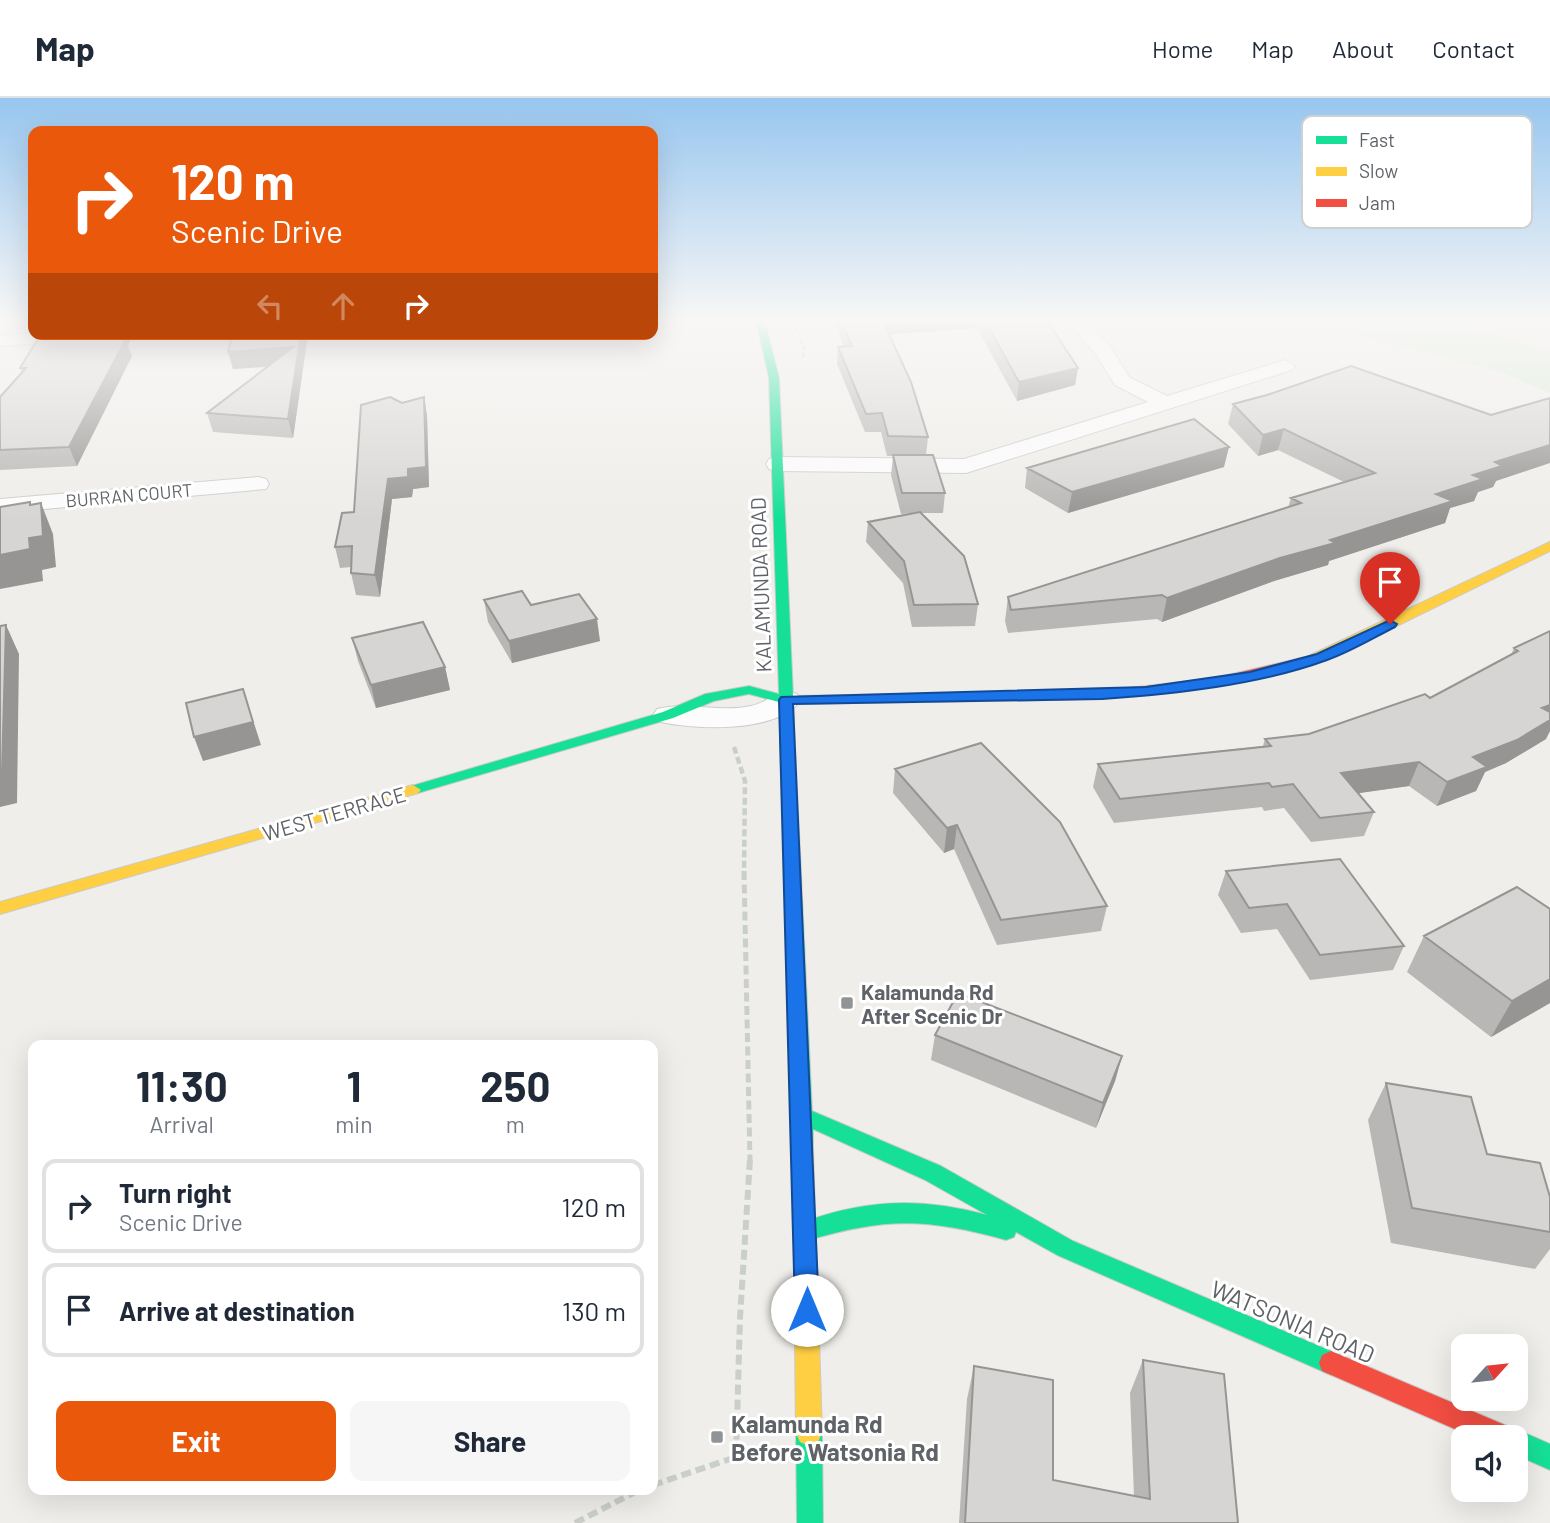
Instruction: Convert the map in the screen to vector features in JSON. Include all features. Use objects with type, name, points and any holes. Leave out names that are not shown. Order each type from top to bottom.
[{"type":"street","name":"KALAMUNDA ROAD","points":[[774,386],[806,1231],[810,1523]]},
{"type":"street","points":[[1131,386],[1166,404]]},
{"type":"street","points":[[777,464],[966,466],[1224,386]]},
{"type":"street","name":"BURRAN COURT","points":[[0,506],[258,484]]},
{"type":"street","points":[[786,700],[1102,695],[1251,676],[1322,657],[1550,547]]},
{"type":"street","name":"WEST TERRACE","points":[[0,908],[668,715],[700,718],[759,715],[786,700]]},
{"type":"street","name":"WATSONIA ROAD","points":[[801,1115],[933,1173],[1065,1248],[1475,1425]]},
{"type":"street","name":"WATSONIA ROAD","points":[[806,1231],[855,1216],[893,1209],[964,1217],[1065,1248]]},
{"type":"street","points":[[1528,1447],[1550,1457]]},
{"type":"path","points":[[658,1483],[736,1457],[740,1318],[750,1167],[743,929],[745,781],[734,746],[722,739]]},
{"type":"path","points":[[575,1523],[629,1495]]},
{"type":"green space","points":[[1532,386],[1550,386],[1550,393]]},
{"type":"building","points":[[10,386],[101,386],[69,447],[0,450],[0,397]]},
{"type":"building","points":[[243,386],[293,386],[288,419],[207,413]]},
{"type":"building","points":[[854,386],[912,386],[928,437],[888,436],[882,413],[866,414]]},
{"type":"building","points":[[1295,386],[1407,386],[1491,415],[1550,398],[1550,445],[1495,462],[1502,466],[1473,475],[1483,479],[1436,494],[1453,501],[1330,540],[1335,543],[1280,558],[1167,598],[1162,595],[1011,610],[1008,597],[1301,503],[1291,498],[1375,473],[1284,429],[1263,435],[1233,404]]},
{"type":"building","points":[[390,397],[402,403],[424,397],[426,467],[408,469],[408,477],[388,479],[375,575],[351,573],[352,546],[335,547],[342,513],[354,512],[361,405]]},
{"type":"building","points":[[1194,419],[1229,447],[1072,492],[1027,468]]},
{"type":"building","points":[[893,455],[933,455],[945,493],[902,493]]},
{"type":"building","points":[[30,502],[30,505],[41,503],[43,536],[29,538],[30,549],[0,555],[0,507]]},
{"type":"building","points":[[920,512],[964,556],[978,604],[914,605],[904,561],[868,522]]},
{"type":"building","points":[[522,591],[531,605],[579,594],[597,619],[509,641],[484,600]]},
{"type":"building","points":[[423,622],[445,667],[371,685],[352,638]]},
{"type":"building","points":[[6,625],[2,772],[0,773],[0,626]]},
{"type":"building","points":[[1550,631],[1550,705],[1542,708],[1550,712],[1550,720],[1517,740],[1473,757],[1487,767],[1447,782],[1419,762],[1341,773],[1374,812],[1320,818],[1293,784],[1272,787],[1269,783],[1120,799],[1098,764],[1271,746],[1265,739],[1309,734],[1425,694],[1430,698],[1518,651],[1514,648]]},
{"type":"building","points":[[243,689],[253,722],[194,737],[186,703]]},
{"type":"building","points":[[981,743],[1060,822],[1107,906],[1001,920],[957,825],[947,828],[895,769]]},
{"type":"building","points":[[1340,859],[1404,946],[1320,955],[1287,904],[1249,908],[1226,871]]},
{"type":"building","points":[[1517,887],[1550,909],[1550,979],[1512,1001],[1424,936]]},
{"type":"building","points":[[958,993],[1122,1056],[1103,1103],[935,1035]]},
{"type":"building","points":[[1386,1083],[1471,1097],[1487,1154],[1540,1163],[1550,1197],[1550,1232],[1412,1208]]},
{"type":"building","points":[[1143,1360],[1224,1374],[1238,1523],[965,1523],[974,1366],[1053,1380],[1053,1480],[1150,1499]]},
{"type":"traffic: fast","points":[[774,386],[803,1149]]},
{"type":"traffic: fast","points":[[413,790],[668,715],[710,697],[749,690],[786,700],[1051,696]]},
{"type":"traffic: fast","points":[[801,1115],[933,1173],[1065,1248],[1331,1363]]},
{"type":"traffic: fast","points":[[806,1231],[860,1216],[906,1211],[951,1216],[1006,1230]]},
{"type":"traffic: fast","points":[[809,1433],[810,1523]]},
{"type":"traffic: fast","points":[[1528,1447],[1550,1457]]},
{"type":"traffic: slow","points":[[1305,661],[1322,657],[1550,546]]},
{"type":"traffic: slow","points":[[0,908],[413,790]]},
{"type":"traffic: slow","points":[[803,1149],[809,1433]]},
{"type":"traffic: jam","points":[[1051,696],[1103,695],[1215,682],[1305,661]]},
{"type":"traffic: jam","points":[[1331,1363],[1475,1425]]},
{"type":"place","name":"Kalamunda Rd After Scenic Dr","points":[[847,1003]]},
{"type":"place","name":"Kalamunda Rd Before Watsonia Rd","points":[[717,1437]]},
{"type":"route","points":[[807,1310],[786,700],[1146,692],[1251,676],[1322,657],[1390,624]]}]
